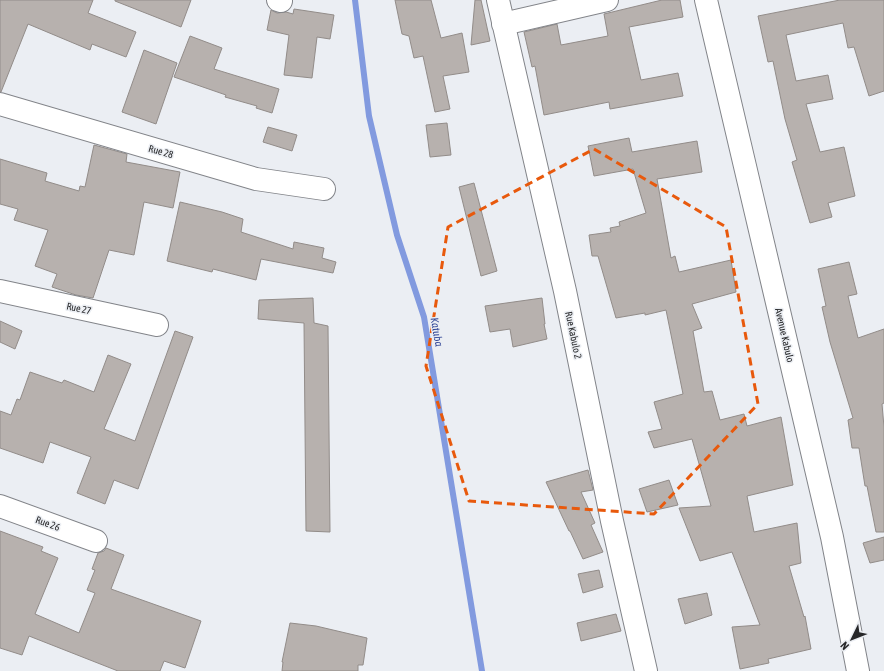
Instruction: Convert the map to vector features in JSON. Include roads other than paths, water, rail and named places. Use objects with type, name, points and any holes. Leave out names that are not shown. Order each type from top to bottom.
[{"type":"street","name":"Rue Kabulo 2","points":[[498,0],[565,291],[612,521],[646,671]]},
{"type":"street","points":[[504,24],[607,0]]},
{"type":"street","name":"Avenue Kabulo","points":[[706,0],[832,538],[858,671]]},
{"type":"street","name":"Rue 28","points":[[0,104],[256,179],[324,189]]},
{"type":"street","name":"Rue 27","points":[[0,291],[157,324]]},
{"type":"street","name":"Rue 26","points":[[0,506],[96,540]]},
{"type":"waterway","name":"Katuba","points":[[355,0],[369,116],[397,235],[424,317],[482,671]]}]
